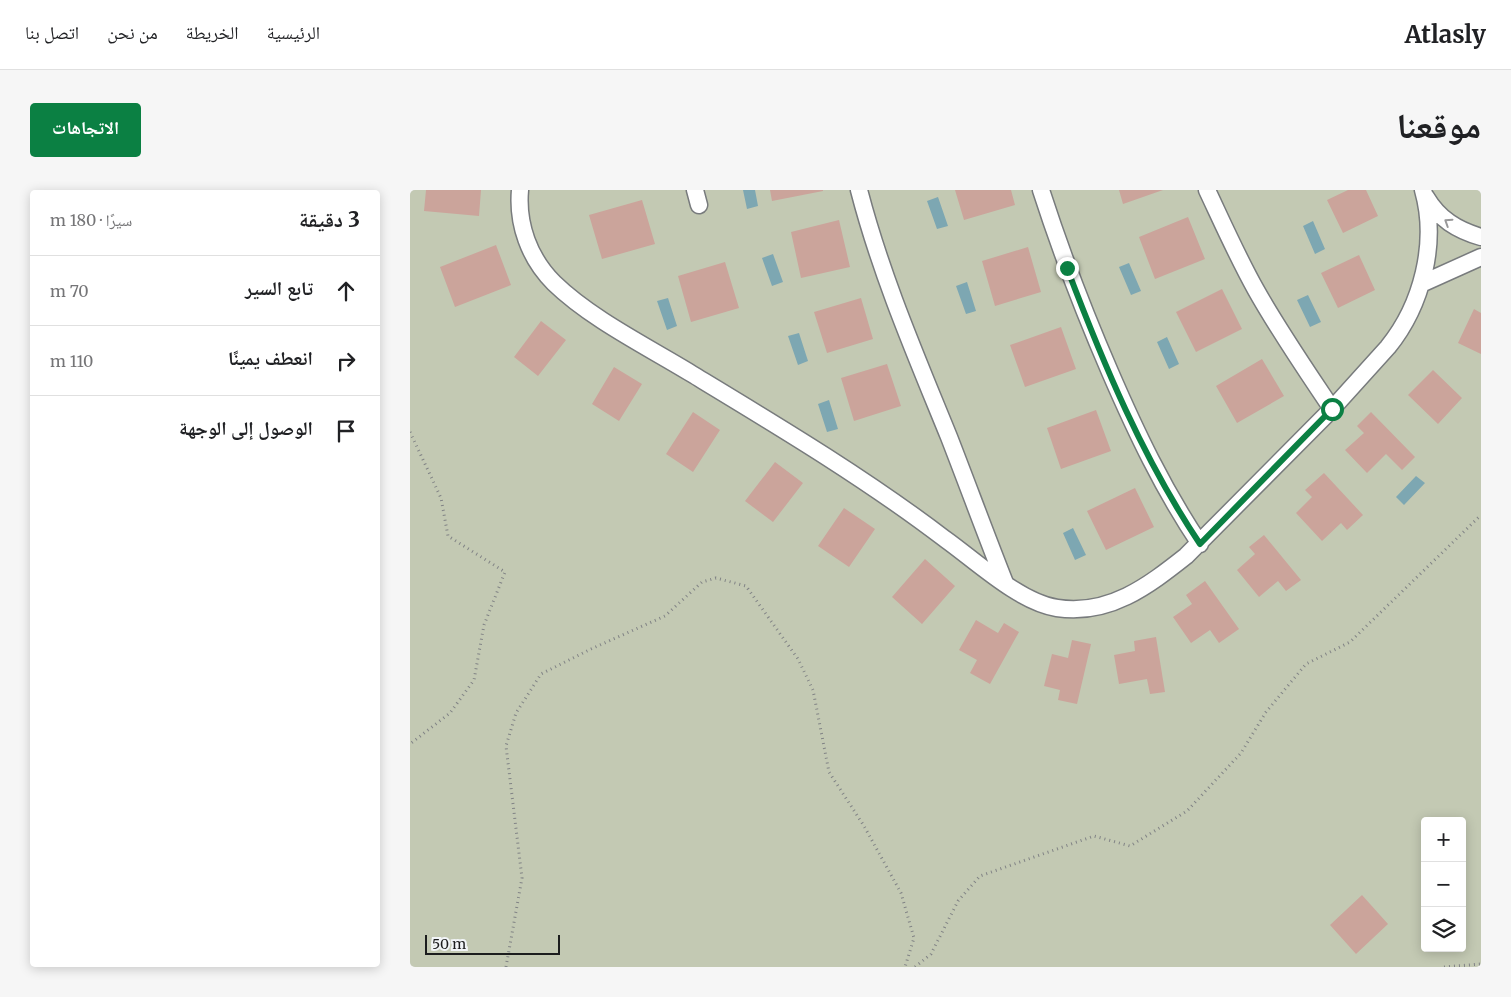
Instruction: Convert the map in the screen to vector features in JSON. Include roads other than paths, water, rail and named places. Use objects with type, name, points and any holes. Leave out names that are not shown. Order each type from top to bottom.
[{"type":"street","points":[[520,190],[518,206],[521,224],[540,267],[567,294],[587,310],[798,438],[913,515],[1024,596],[1055,608],[1082,609],[1097,608],[1113,603],[1146,585],[1200,544],[1332,409],[1396,337],[1411,310],[1421,284],[1428,236],[1424,192]]},
{"type":"street","points":[[859,190],[867,222],[899,316],[1005,583]]},
{"type":"street","points":[[1041,190],[1081,304],[1145,452],[1174,505],[1200,544]]},
{"type":"street","points":[[1207,190],[1256,291],[1332,409]]},
{"type":"street","points":[[1424,192],[1432,208],[1441,218],[1456,227],[1481,237]]},
{"type":"street","points":[[1421,284],[1481,257]]},
{"type":"water","points":[[743,190],[755,190],[758,206],[747,209]]},
{"type":"water","points":[[938,197],[948,226],[937,229],[927,201]]},
{"type":"water","points":[[1313,221],[1325,249],[1315,254],[1303,226]]},
{"type":"water","points":[[773,254],[783,282],[772,286],[762,258]]},
{"type":"water","points":[[1129,263],[1141,291],[1131,295],[1119,267]]},
{"type":"water","points":[[967,282],[976,311],[966,314],[956,286]]},
{"type":"water","points":[[1308,295],[1321,322],[1310,327],[1297,300]]},
{"type":"water","points":[[668,298],[677,326],[667,330],[657,301]]},
{"type":"water","points":[[799,333],[808,361],[798,365],[788,336]]},
{"type":"water","points":[[1167,337],[1179,364],[1169,369],[1157,342]]},
{"type":"water","points":[[829,400],[838,429],[827,432],[818,404]]},
{"type":"water","points":[[1416,476],[1425,483],[1404,505],[1396,497]]},
{"type":"water","points":[[1073,528],[1086,555],[1075,560],[1063,533]]}]
